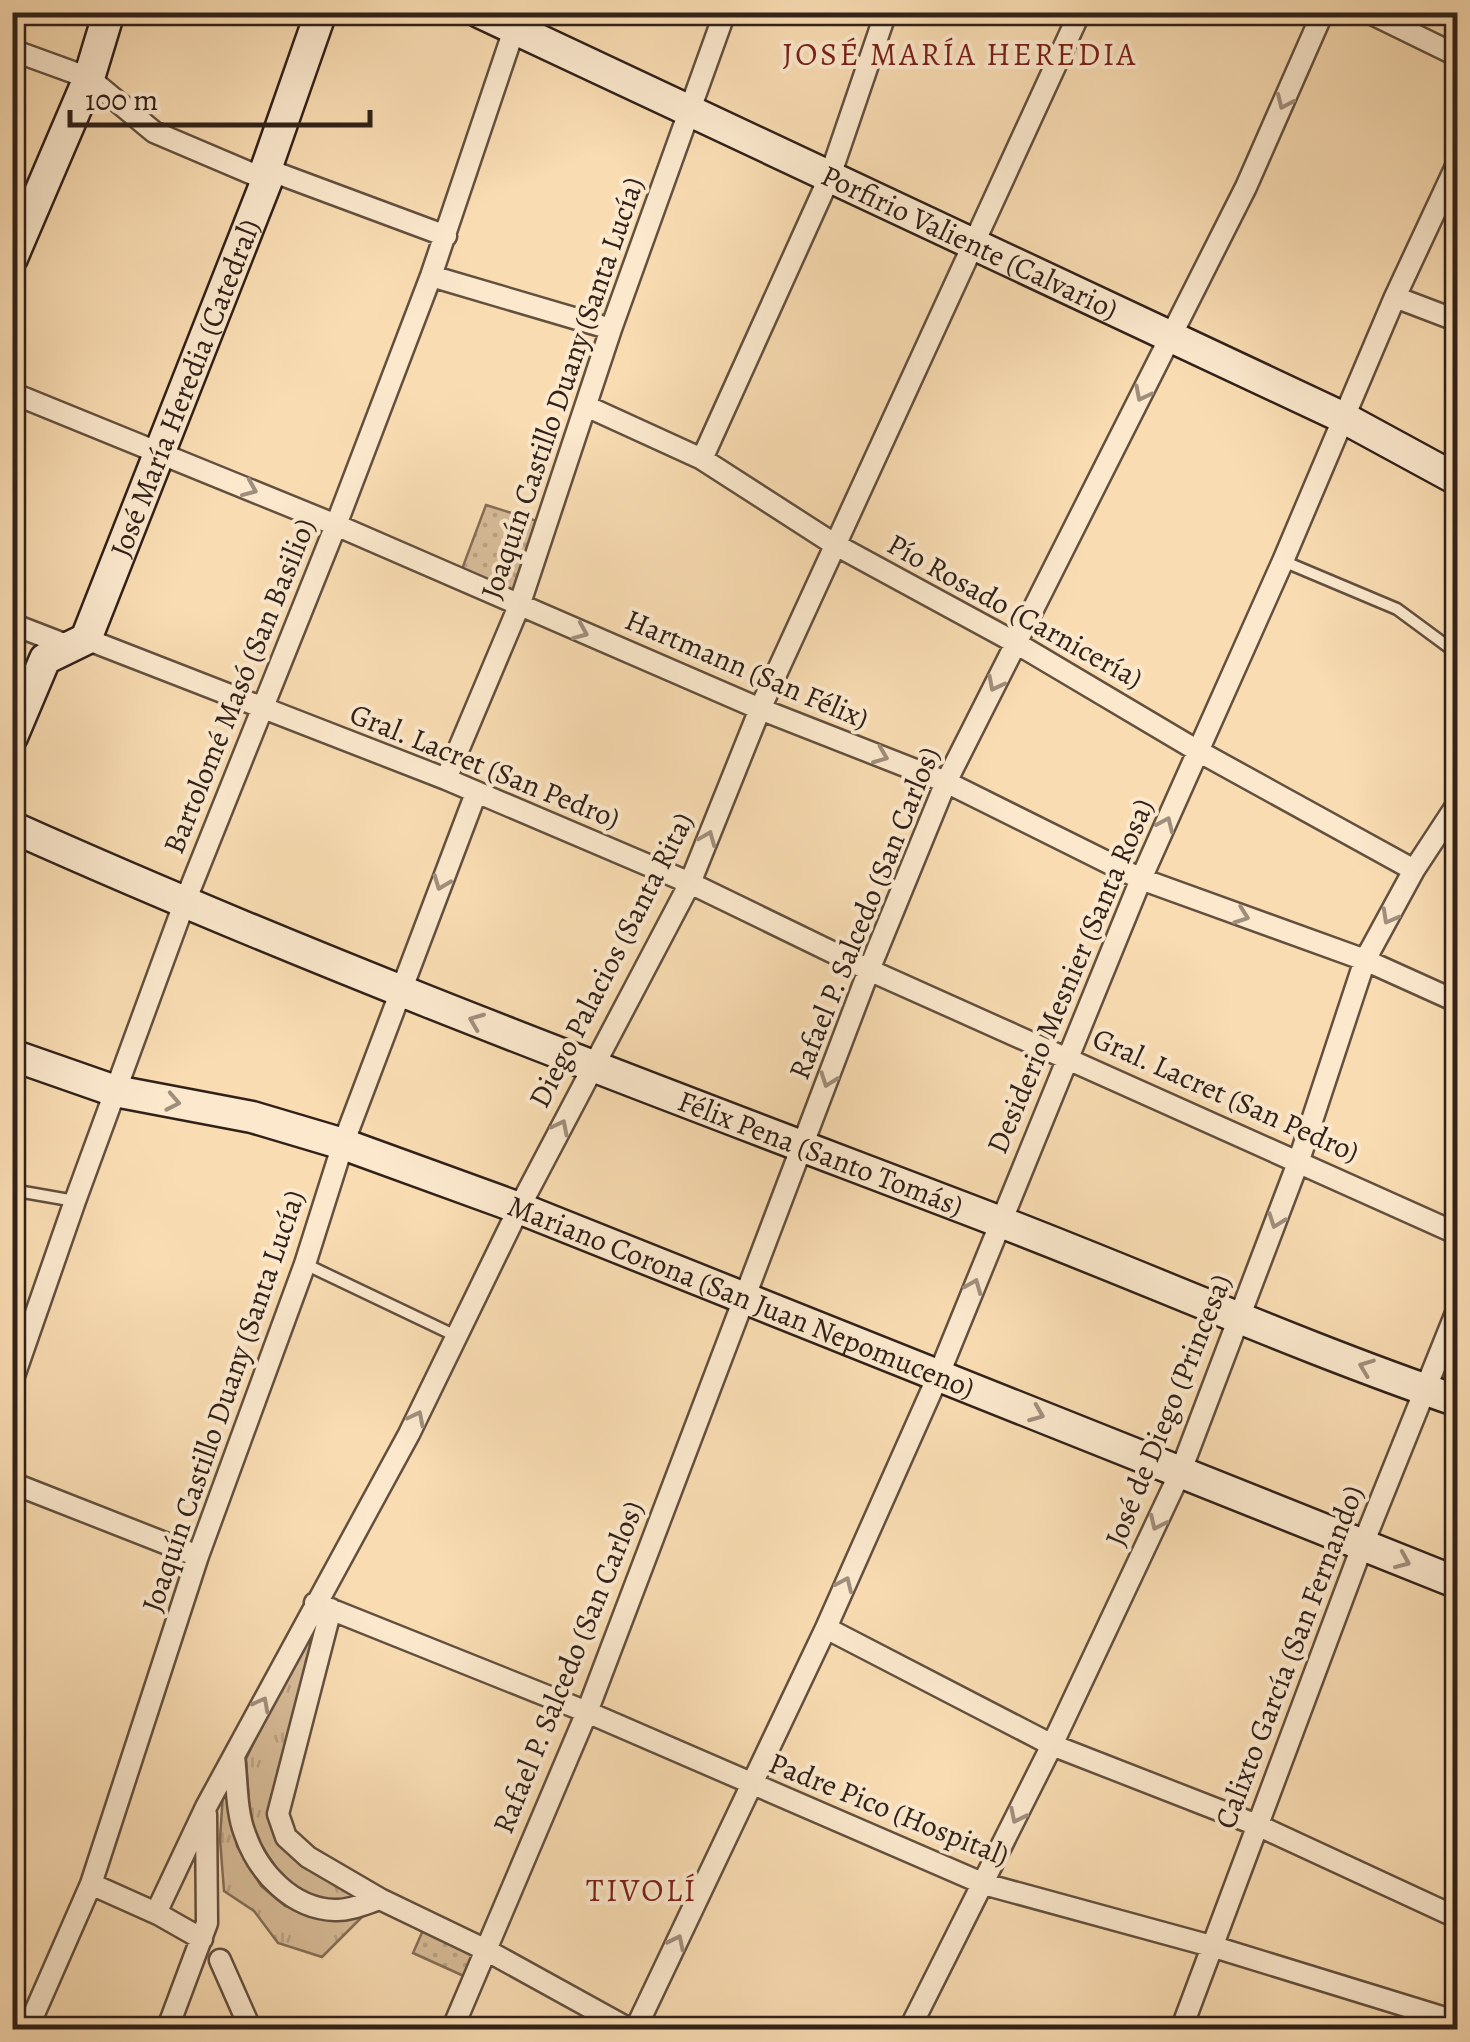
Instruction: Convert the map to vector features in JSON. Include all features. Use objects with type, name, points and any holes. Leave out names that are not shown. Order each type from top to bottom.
[{"type":"street","points":[[12,258],[89,78],[109,12]]},
{"type":"street","name":"José María Heredia (Catedral)","points":[[12,737],[44,660],[78,643],[160,452],[266,175],[322,12]]},
{"type":"street","name":"Porfirio Valiente (Calvario)","points":[[479,12],[517,21],[691,112],[1344,418],[1458,480]]},
{"type":"street","name":"Joaquín Castillo Duany (Santa Lucía)","points":[[446,779],[519,606],[611,329],[724,12]]},
{"type":"street","points":[[702,459],[830,176],[886,12]]},
{"type":"street","name":"Diego Palacios (Santa Rita)","points":[[158,1914],[206,1807],[323,1606],[519,1208],[690,883],[760,708],[1080,12]]},
{"type":"street","name":"Rafael P. Salcedo (San Carlos)","points":[[452,2030],[586,1712],[869,970],[946,782],[1246,187],[1324,12]]},
{"type":"street","points":[[1368,12],[1458,56]]},
{"type":"street","name":"Bartolomé Masó (San Basilio)","points":[[12,1382],[184,904],[336,525],[446,236],[517,21]]},
{"type":"street","points":[[12,50],[89,78],[156,134],[446,236]]},
{"type":"street","name":"Desiderio Mesnier (Santa Rosa)","points":[[633,2030],[826,1628],[938,1374],[1141,880],[1395,297],[1458,162]]},
{"type":"street","points":[[431,276],[611,329]]},
{"type":"street","points":[[1395,297],[1458,321]]},
{"type":"street","name":"Hartmann (San Félix)","points":[[12,393],[336,525],[760,708],[946,782],[1141,880],[1365,960],[1458,1002]]},
{"type":"street","name":"Pío Rosado (Carnicería)","points":[[586,406],[702,459],[834,544],[1016,642],[1198,751],[1414,870]]},
{"type":"street","name":"Gral. Lacret (San Pedro)","points":[[12,624],[78,643],[262,708],[446,779],[690,883],[869,970],[1458,1234]]},
{"type":"street","name":"Joaquín Castillo Duany (Santa Lucía)","points":[[26,2030],[91,1884],[198,1556],[305,1264],[343,1144],[476,792]]},
{"type":"street","name":"José de Diego (Princesa)","points":[[909,2030],[1052,1745],[1180,1473],[1299,1160],[1365,960],[1414,870],[1458,804]]},
{"type":"street","name":"Félix Pena (Santo Tomás)","points":[[12,826],[184,904],[592,1067],[999,1221],[1458,1402]]},
{"type":"street","name":"Mariano Corona (San Juan Nepomuceno)","points":[[12,1055],[114,1091],[252,1116],[343,1144],[519,1208],[1458,1583]]},
{"type":"street","name":"Calixto García (San Fernando)","points":[[1181,2030],[1362,1544],[1458,1308]]},
{"type":"street","points":[[12,1483],[198,1556]]},
{"type":"street","points":[[323,1606],[278,1814],[286,1837],[308,1857],[380,1900],[486,1950],[633,2030]]},
{"type":"street","name":"Padre Pico (Hospital)","points":[[323,1606],[586,1712],[984,1884],[1211,1946],[1458,2022]]},
{"type":"street","points":[[826,1628],[1052,1745],[1257,1825],[1458,1918]]},
{"type":"street","points":[[234,1756],[244,1832],[262,1868],[286,1894],[336,1911],[380,1900]]},
{"type":"street","name":"Diego Palacios (Santa Rita)","points":[[167,2030],[207,1923],[206,1807]]},
{"type":"street","points":[[91,1884],[158,1914],[202,1940]]},
{"type":"street","points":[[220,1960],[251,2030]]},
{"type":"lane","points":[[1283,561],[1398,609],[1458,654]]},
{"type":"lane","points":[[12,1190],[74,1201]]},
{"type":"lane","points":[[305,1264],[458,1337]]},
{"type":"green space","points":[[486,505],[537,521],[514,592],[462,569]]},
{"type":"green space","points":[[311,1622],[317,1623],[273,1813],[362,1897],[336,1906],[290,1888],[251,1831],[246,1759]]},
{"type":"green space","points":[[223,1793],[230,1795],[237,1846],[261,1886],[285,1906],[326,1919],[371,1908],[322,1957],[278,1943],[254,1911],[224,1891],[220,1839]]},
{"type":"green space","points":[[424,1928],[477,1952],[466,1977],[413,1953]]},
{"type":"district","name":"JOSÉ MARÍA HEREDIA","points":[[960,54]]},
{"type":"district","name":"TIVOLÍ","points":[[642,1890]]}]
